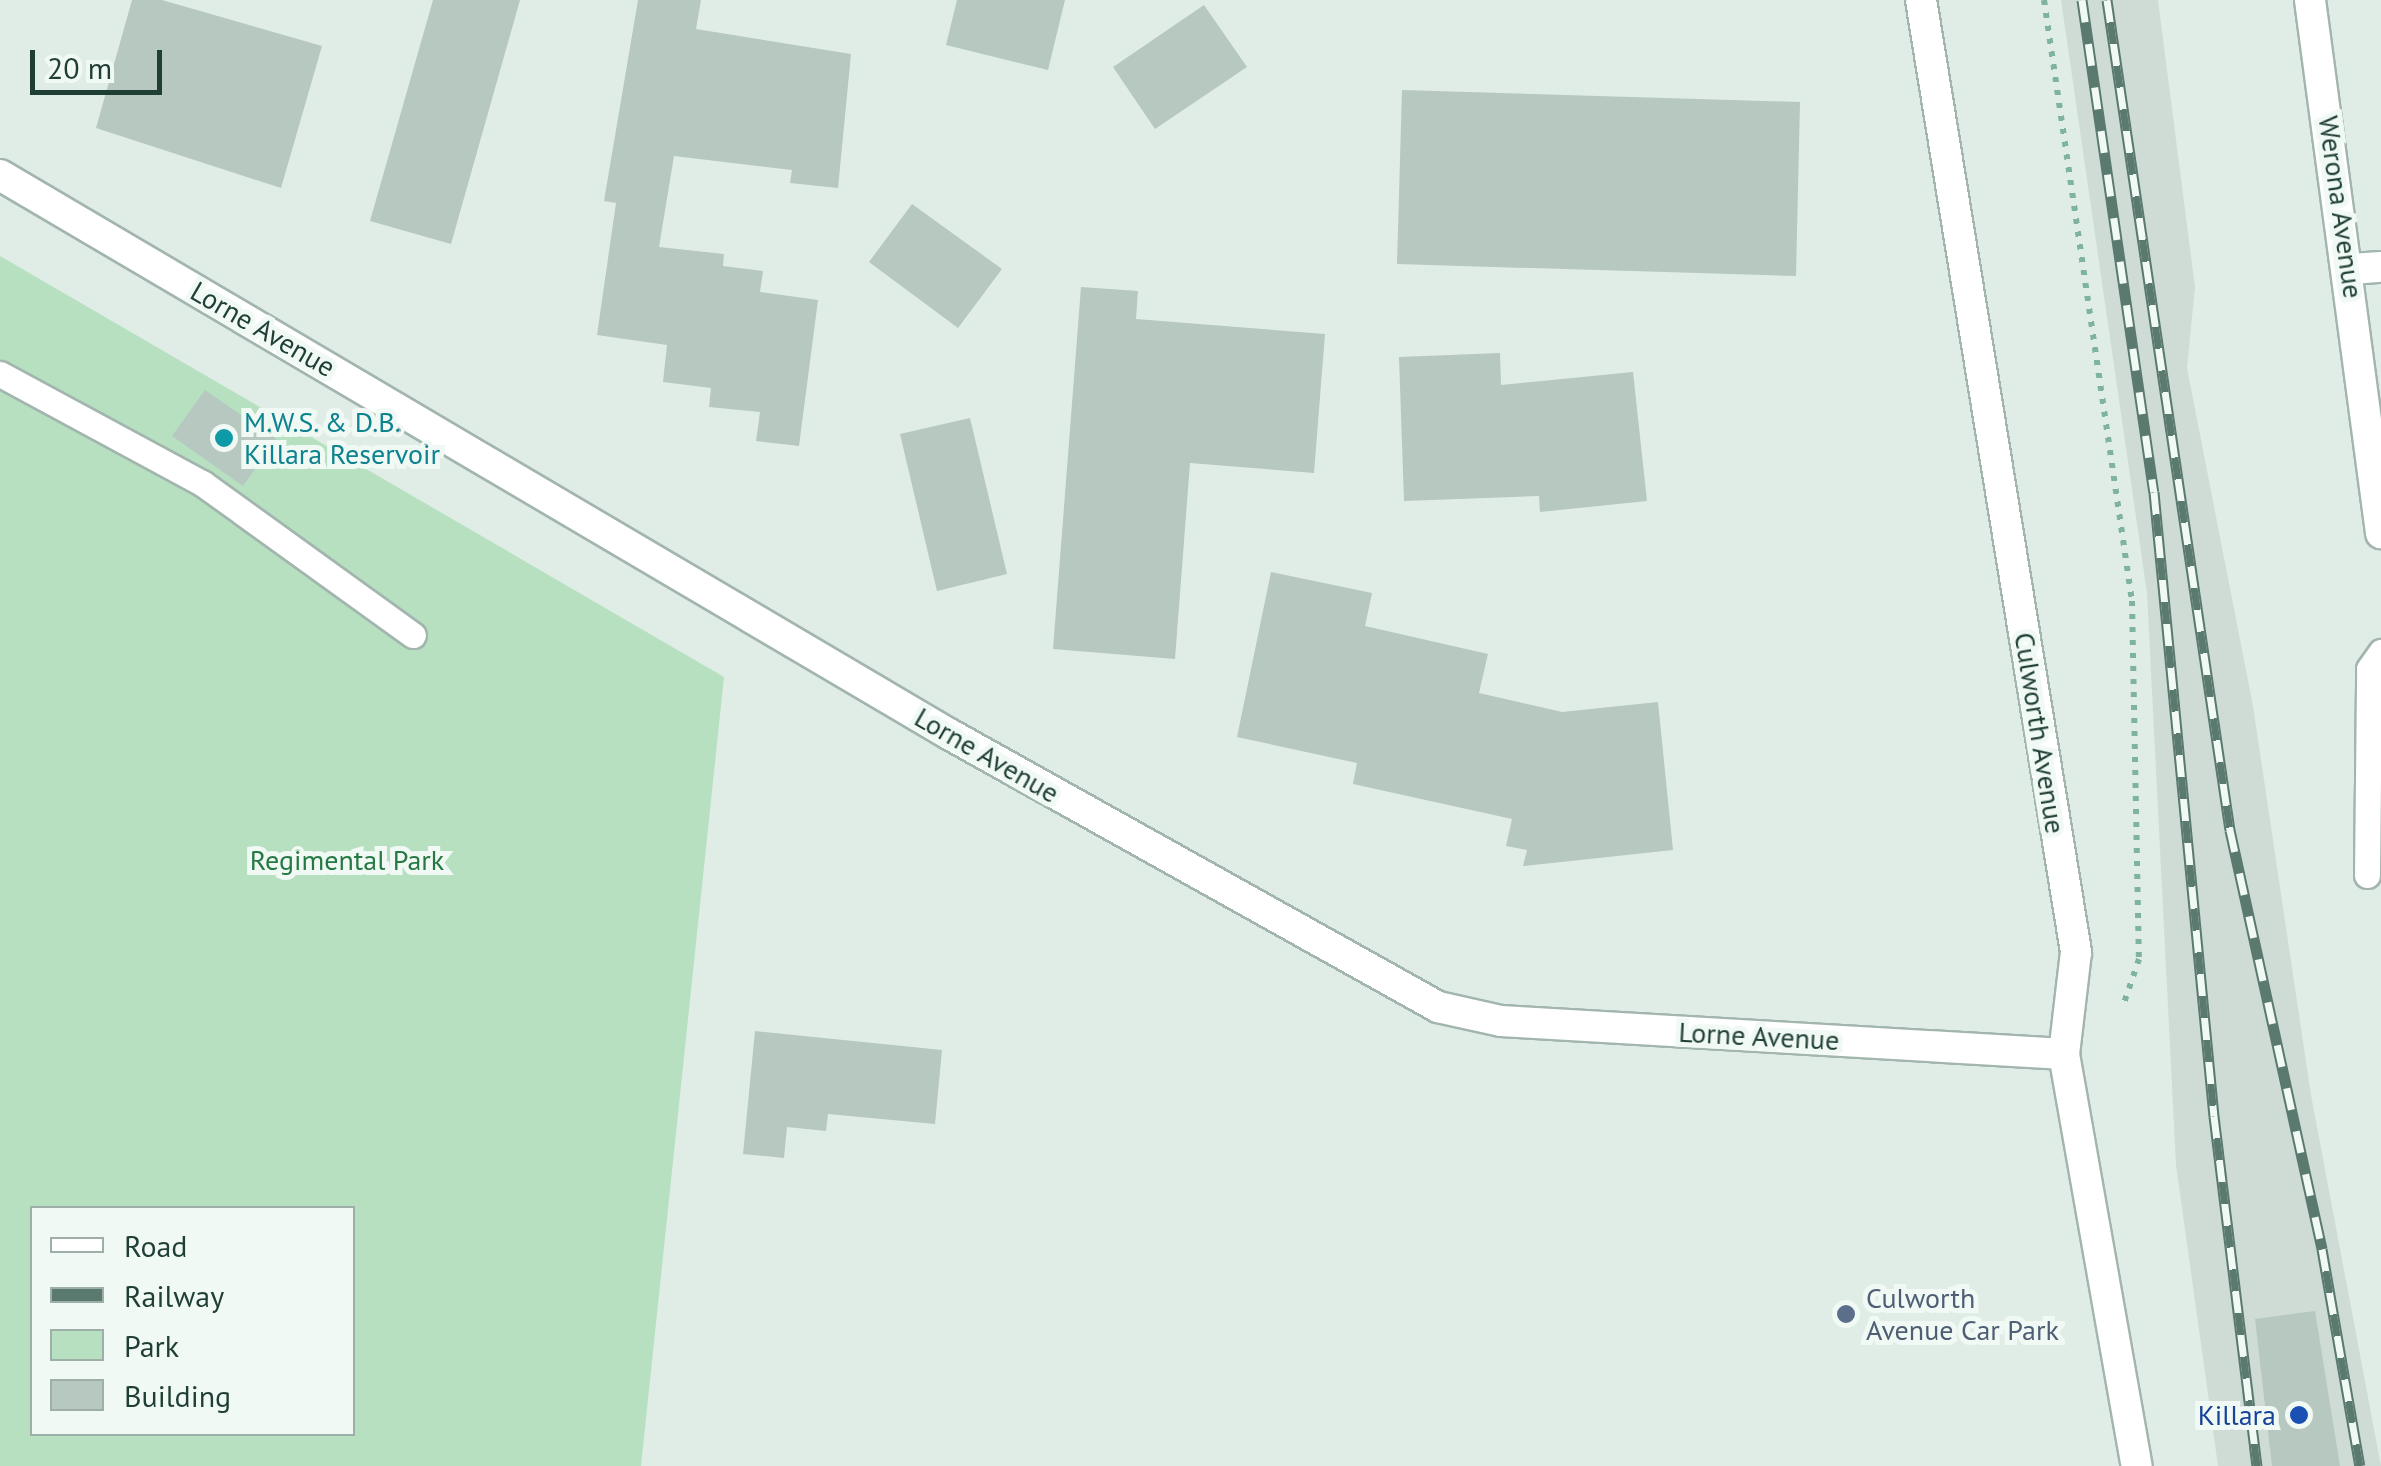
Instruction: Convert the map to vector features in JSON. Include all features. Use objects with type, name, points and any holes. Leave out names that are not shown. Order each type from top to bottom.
[{"type":"street","name":"Culworth Avenue","points":[[1921,0],[2076,952],[2064,1054],[2137,1466]]},
{"type":"street","name":"Werona Avenue","points":[[2310,0],[2366,268],[2381,533]]},
{"type":"street","name":"Lorne Avenue","points":[[0,176],[949,734],[1438,1007],[1501,1021],[2064,1054]]},
{"type":"lane","points":[[0,374],[202,482],[414,635]]},
{"type":"lane","points":[[2367,875],[2369,668],[2381,652]]},
{"type":"path","points":[[2044,0],[2132,601],[2139,959],[2123,1006]]},
{"type":"shaded area","points":[[2061,0],[2158,0],[2195,287],[2187,368],[2253,706],[2311,1095],[2381,1466],[2218,1466],[2176,1165],[2147,593]]},
{"type":"green space","name":"Regimental Park","points":[[0,256],[724,677],[641,1466],[0,1466]]},
{"type":"building","points":[[132,0],[162,0],[322,46],[281,188],[96,128]]},
{"type":"building","points":[[433,0],[520,0],[451,244],[370,221]]},
{"type":"building","points":[[638,0],[701,0],[696,29],[851,54],[838,188],[790,183],[792,170],[674,156],[659,247],[724,254],[723,266],[763,271],[760,292],[818,300],[799,446],[756,441],[760,412],[709,407],[711,388],[663,382],[667,345],[597,335],[616,203],[604,201]]},
{"type":"building","points":[[957,0],[1065,0],[1048,70],[946,45]]},
{"type":"building","points":[[1204,5],[1247,67],[1155,129],[1113,67]]},
{"type":"building","points":[[1402,90],[1800,102],[1796,276],[1397,264]]},
{"type":"building","points":[[912,204],[1002,269],[958,328],[869,262]]},
{"type":"building","points":[[1081,287],[1138,291],[1136,319],[1325,334],[1314,473],[1190,463],[1175,659],[1053,649]]},
{"type":"building","points":[[1500,353],[1501,385],[1633,372],[1647,501],[1540,512],[1539,496],[1404,501],[1399,357]]},
{"type":"building","name":"M.W.S. & D.B. Killara Reservoir","points":[[205,390],[276,439],[243,486],[172,436]]},
{"type":"building","points":[[970,418],[1007,574],[937,591],[900,434]]},
{"type":"building","points":[[1271,572],[1372,593],[1365,626],[1488,654],[1479,693],[1562,712],[1658,702],[1673,850],[1523,866],[1527,850],[1506,846],[1512,819],[1353,784],[1357,763],[1237,737]]},
{"type":"building","points":[[755,1031],[942,1050],[935,1124],[828,1114],[826,1131],[787,1127],[784,1158],[743,1154]]},
{"type":"building","name":"Killara","points":[[2315,1311],[2340,1466],[2272,1466],[2255,1319]]},
{"type":"railway","points":[[2082,0],[2154,492],[2214,1116],[2257,1466]]},
{"type":"railway","points":[[2107,0],[2230,830],[2322,1249],[2360,1466]]},
{"type":"place","name":"M.W.S. & D.B. Killara Reservoir","points":[[224,438]]},
{"type":"place","name":"Culworth Avenue Car Park","points":[[1846,1314]]},
{"type":"place","name":"Killara","points":[[2299,1415]]}]
